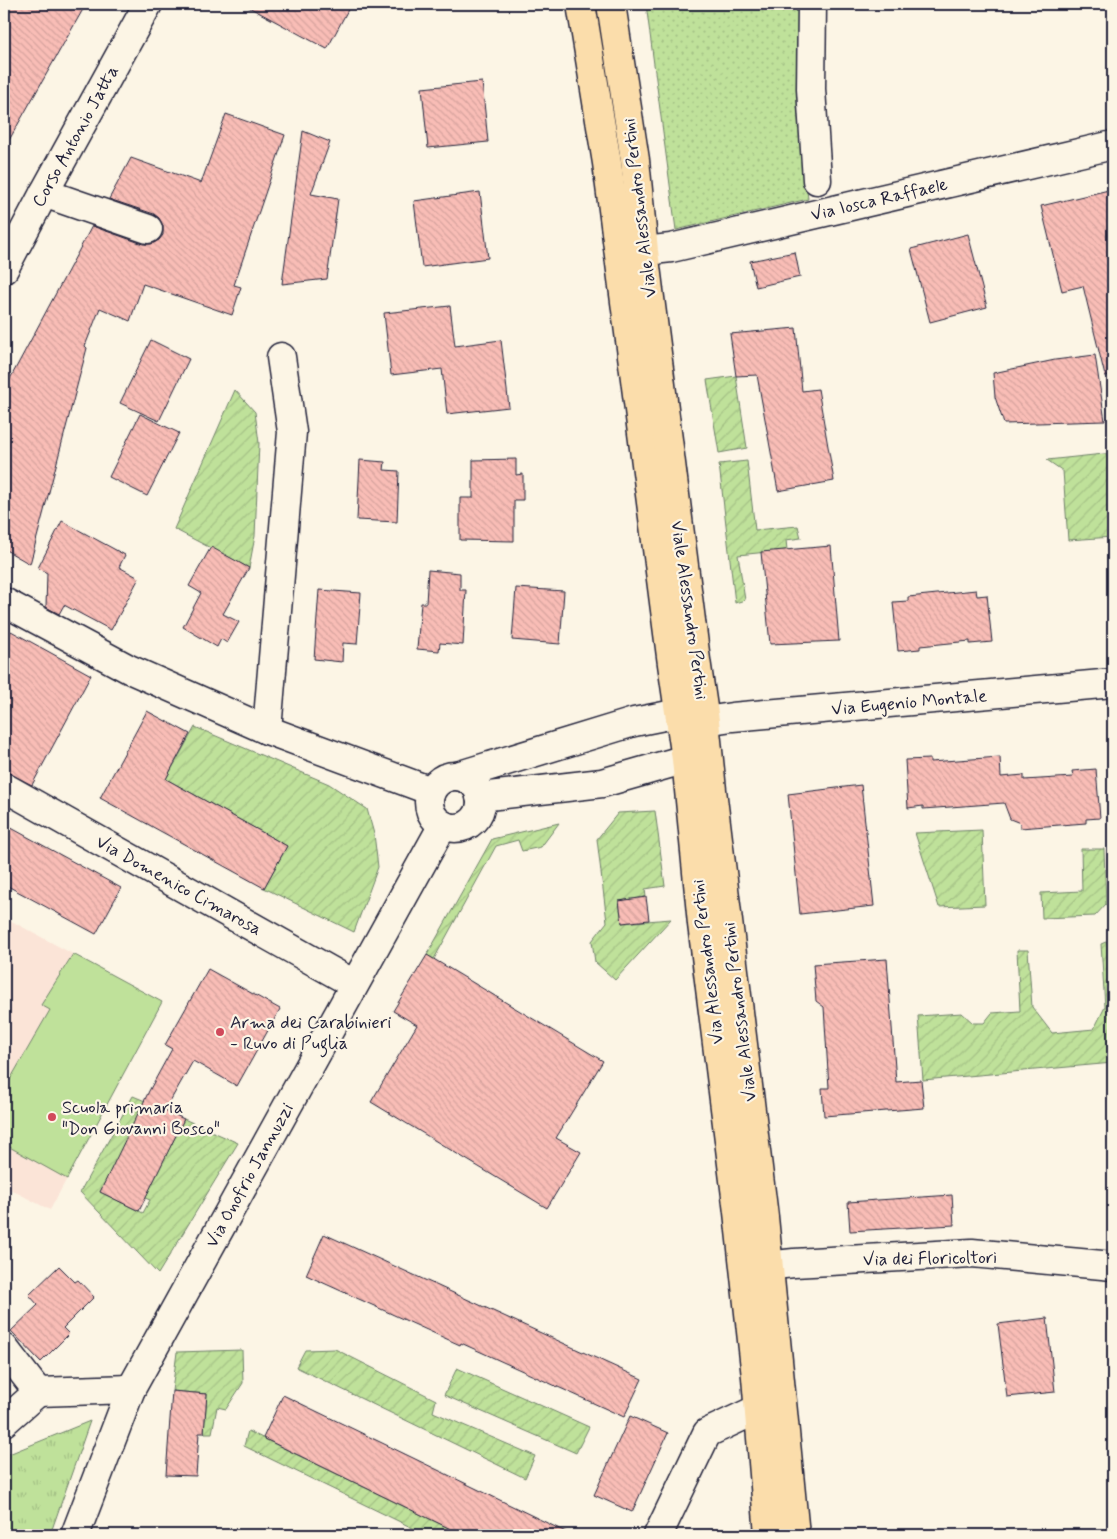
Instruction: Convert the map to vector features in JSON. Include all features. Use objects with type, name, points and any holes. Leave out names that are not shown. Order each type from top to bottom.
[{"type":"main road","name":"Viale Alessandro Pertini","points":[[581,4],[607,163],[679,713]]},
{"type":"main road","name":"Viale Alessandro Pertini","points":[[611,4],[635,160],[644,251],[705,722],[751,1214]]},
{"type":"main road","name":"Via Alessandro Pertini","points":[[679,713],[686,759],[702,924],[751,1214]]},
{"type":"main road","points":[[751,1214],[767,1371],[795,1535]]},
{"type":"main road","points":[[767,1371],[758,1409],[769,1535]]},
{"type":"street","name":"Corso Antonio Jatta","points":[[4,269],[148,4]]},
{"type":"street","points":[[812,4],[811,89],[816,180]]},
{"type":"street","name":"Via Iosca Raffaele","points":[[644,251],[672,248],[1113,144]]},
{"type":"street","points":[[44,193],[148,229]]},
{"type":"street","points":[[267,730],[292,432],[281,358]]},
{"type":"street","points":[[4,602],[129,669],[267,730],[431,791]]},
{"type":"street","name":"Via Eugenio Montale","points":[[705,722],[732,717],[1113,683]]},
{"type":"street","points":[[457,776],[472,782],[480,797],[481,805],[474,820],[459,828],[451,828],[443,825],[432,814],[429,799],[431,791],[442,780],[449,777],[634,722],[679,713],[705,722],[686,759],[602,783],[480,797]]},
{"type":"street","name":"Via Domenico Cimarosa","points":[[4,787],[354,984]]},
{"type":"street","name":"Via Onofrio Jannuzzi","points":[[75,1535],[131,1389],[443,825]]},
{"type":"street","name":"Via dei Floricoltori","points":[[756,1267],[972,1253],[1113,1266]]},
{"type":"street","points":[[4,1348],[38,1392]]},
{"type":"street","points":[[4,1422],[38,1392],[131,1389]]},
{"type":"street","points":[[658,1535],[707,1433],[758,1409]]},
{"type":"shaded area","name":"Scuola primaria \"Don Giovanni Bosco\"","points":[[4,917],[162,1002],[50,1210],[4,1186]]},
{"type":"green space","points":[[646,4],[802,4],[798,49],[800,126],[808,199],[676,230]]},
{"type":"green space","points":[[736,376],[747,448],[719,453],[707,380]]},
{"type":"green space","points":[[235,390],[255,412],[259,443],[255,536],[249,568],[174,529]]},
{"type":"green space","points":[[1113,453],[1113,537],[1068,540],[1063,471],[1047,460]]},
{"type":"green space","points":[[747,461],[755,530],[798,526],[801,538],[786,540],[787,550],[738,555],[745,600],[735,603],[719,464]]},
{"type":"green space","points":[[195,727],[329,784],[367,809],[374,834],[378,867],[354,932],[264,888],[287,846],[166,779]]},
{"type":"green space","points":[[655,811],[665,886],[645,889],[646,897],[619,901],[622,923],[671,919],[615,980],[595,962],[592,941],[607,922],[597,839],[618,813]]},
{"type":"green space","points":[[559,823],[541,847],[522,851],[518,840],[496,846],[434,959],[427,955],[492,839]]},
{"type":"green space","points":[[982,830],[985,905],[939,907],[915,833]]},
{"type":"green space","points":[[1081,849],[1104,849],[1106,904],[1095,916],[1042,918],[1041,893],[1082,891]]},
{"type":"green space","points":[[1113,939],[1113,1063],[923,1080],[918,1016],[962,1013],[973,1023],[984,1023],[992,1013],[1020,1011],[1017,950],[1028,950],[1032,1007],[1052,1033],[1094,1029],[1105,1007],[1101,944]]},
{"type":"green space","name":"Scuola primaria \"Don Giovanni Bosco\"","points":[[73,954],[162,1002],[67,1179],[4,1144],[4,1090],[50,1010],[41,1005]]},
{"type":"green space","points":[[133,1096],[150,1103],[100,1192],[143,1213],[150,1200],[145,1198],[184,1119],[238,1143],[158,1274],[80,1192]]},
{"type":"green space","points":[[335,1349],[436,1400],[433,1412],[535,1456],[525,1478],[296,1367],[305,1350]]},
{"type":"green space","points":[[242,1350],[243,1383],[226,1409],[217,1407],[212,1433],[204,1433],[207,1394],[172,1391],[177,1352]]},
{"type":"green space","points":[[457,1368],[589,1427],[576,1453],[444,1395]]},
{"type":"green space","points":[[90,1421],[50,1535],[10,1535],[4,1532],[4,1456]]},
{"type":"green space","points":[[248,1431],[463,1535],[427,1535],[244,1446]]},
{"type":"building","points":[[4,4],[86,4],[4,149]]},
{"type":"building","points":[[243,4],[351,4],[327,49]]},
{"type":"building","points":[[482,82],[488,142],[428,148],[422,88]]},
{"type":"building","points":[[226,114],[285,135],[234,285],[241,287],[232,315],[143,284],[130,321],[100,308],[85,346],[87,348],[30,564],[4,549],[4,390],[92,226],[143,244],[151,244],[159,240],[163,235],[163,226],[159,218],[154,214],[109,199],[131,158],[201,183]]},
{"type":"building","points":[[303,131],[330,142],[311,194],[338,199],[327,279],[282,284]]},
{"type":"building","points":[[1113,189],[1113,375],[1105,376],[1083,286],[1062,291],[1041,206]]},
{"type":"building","points":[[480,192],[488,258],[422,267],[414,201]]},
{"type":"building","points":[[968,234],[987,307],[930,322],[911,249]]},
{"type":"building","points":[[795,252],[800,277],[756,287],[750,261]]},
{"type":"building","points":[[450,306],[455,346],[501,340],[509,407],[447,414],[442,369],[391,375],[384,313]]},
{"type":"building","points":[[796,328],[802,391],[818,389],[834,481],[778,491],[757,375],[736,376],[730,334]]},
{"type":"building","points":[[151,340],[189,359],[159,421],[120,403]]},
{"type":"building","points":[[1095,355],[1105,421],[1004,424],[995,397],[993,373],[1055,360]]},
{"type":"building","points":[[140,414],[179,433],[147,496],[109,477]]},
{"type":"building","points":[[516,459],[516,475],[523,474],[523,500],[514,500],[514,541],[460,540],[460,498],[473,498],[473,460]]},
{"type":"building","points":[[360,460],[385,462],[384,470],[399,471],[397,522],[357,520]]},
{"type":"building","points":[[62,521],[125,555],[119,567],[139,578],[111,630],[64,605],[59,614],[46,607],[47,573],[38,568]]},
{"type":"building","points":[[831,546],[839,641],[770,644],[761,552]]},
{"type":"building","points":[[211,547],[249,568],[223,614],[239,622],[227,643],[221,639],[217,647],[183,627],[201,593],[189,586]]},
{"type":"building","points":[[428,570],[460,573],[460,590],[466,590],[463,645],[440,643],[439,651],[417,649],[421,603],[426,603]]},
{"type":"building","points":[[516,588],[564,591],[560,644],[512,640]]},
{"type":"building","points":[[319,590],[361,593],[357,644],[343,643],[342,662],[314,659]]},
{"type":"building","points":[[976,590],[977,596],[987,595],[992,642],[970,644],[970,641],[920,646],[920,649],[898,651],[893,602],[908,601],[908,597]]},
{"type":"building","points":[[11,631],[91,675],[32,785],[4,771],[4,644]]},
{"type":"building","points":[[147,711],[190,734],[166,779],[287,846],[264,888],[100,798]]},
{"type":"building","points":[[1000,757],[1001,777],[1024,775],[1024,780],[1073,777],[1072,771],[1096,769],[1100,818],[1086,819],[1086,823],[1020,828],[1020,823],[1010,819],[1004,803],[923,809],[923,806],[908,808],[905,760],[930,759],[930,762]]},
{"type":"building","points":[[861,785],[874,906],[800,914],[788,794]]},
{"type":"building","points":[[4,824],[121,888],[96,934],[4,884]]},
{"type":"building","points":[[646,897],[649,920],[622,923],[619,901]]},
{"type":"building","points":[[427,955],[603,1061],[556,1138],[581,1152],[547,1208],[371,1102],[417,1025],[393,1011]]},
{"type":"building","points":[[887,959],[896,1082],[921,1080],[924,1108],[824,1116],[822,1088],[829,1088],[824,1007],[816,1001],[813,964]]},
{"type":"building","points":[[208,969],[280,1009],[237,1086],[193,1061],[165,1110],[184,1119],[139,1211],[100,1192],[149,1091],[172,1049],[165,1045]]},
{"type":"building","points":[[952,1195],[954,1225],[850,1231],[848,1202]]},
{"type":"building","points":[[324,1234],[642,1379],[624,1417],[306,1275]]},
{"type":"building","points":[[59,1266],[75,1282],[78,1280],[94,1297],[63,1328],[69,1334],[41,1362],[11,1331],[38,1305],[29,1295]]},
{"type":"building","points":[[1047,1318],[1055,1392],[1007,1397],[998,1324]]},
{"type":"building","points":[[172,1391],[207,1394],[204,1433],[199,1433],[196,1476],[166,1475]]},
{"type":"building","points":[[283,1395],[572,1535],[463,1535],[263,1438]]},
{"type":"building","points":[[630,1416],[668,1433],[632,1512],[594,1495]]},
{"type":"place","name":"Arma dei Carabinieri - Ruvo di Puglia","points":[[220,1032]]},
{"type":"place","name":"Scuola primaria \"Don Giovanni Bosco\"","points":[[52,1117]]}]
